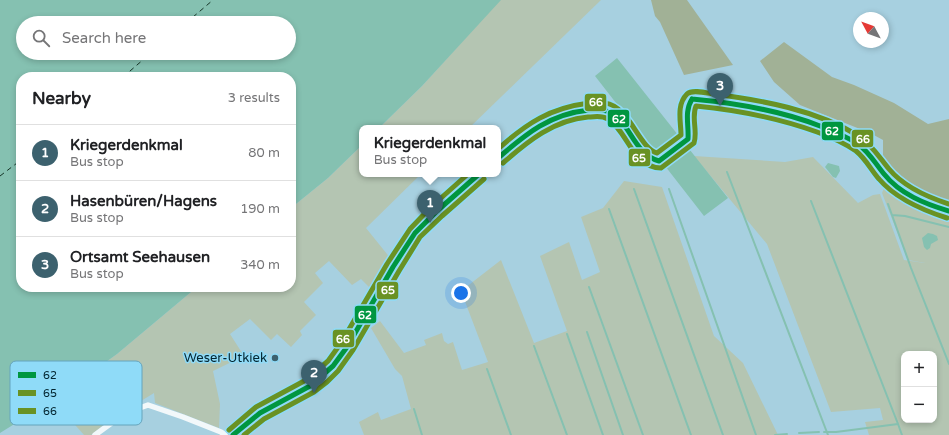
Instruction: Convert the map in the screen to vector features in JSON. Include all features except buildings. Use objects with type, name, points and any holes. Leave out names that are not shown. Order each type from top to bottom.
[{"type":"street","points":[[501,155],[511,146],[552,118],[586,110],[605,109],[624,124],[646,157],[654,161],[659,161],[688,139],[687,111],[688,104],[692,99],[733,103],[785,114],[816,124],[842,135],[859,144],[876,162],[884,174],[914,198],[949,211]]},
{"type":"street","points":[[233,435],[260,413],[310,386],[333,366],[347,347],[393,266],[417,231],[476,177]]},
{"type":"street","points":[[142,407],[148,405],[183,417],[225,435]]},
{"type":"street","points":[[95,435],[109,425]]},
{"type":"shaded area","points":[[0,0],[501,0],[422,86],[382,125],[359,125],[359,148],[328,178],[296,204],[296,72],[16,72],[16,292],[191,292],[107,361],[10,361],[10,425],[13,425],[0,433]]},
{"type":"shaded area","points":[[500,0],[601,0],[472,125],[382,125],[422,86]]},
{"type":"shaded area","points":[[651,0],[687,0],[733,65],[684,75],[660,22],[655,16]]},
{"type":"shaded area","points":[[784,42],[832,77],[894,103],[928,124],[949,119],[949,207],[931,203],[899,184],[887,172],[883,162],[883,140],[870,133],[800,105],[774,82],[760,61]]},
{"type":"shaded area","points":[[617,58],[728,198],[704,216],[595,76]]},
{"type":"shaded area","points":[[359,148],[359,177],[418,177],[366,228],[391,259],[372,290],[361,279],[352,285],[329,261],[315,273],[323,283],[304,302],[316,315],[300,331],[302,335],[291,347],[277,334],[271,340],[250,319],[230,334],[244,356],[213,371],[220,404],[219,428],[155,403],[154,393],[142,400],[142,361],[107,361],[191,292],[296,292],[296,204],[328,178]]},
{"type":"shaded area","points":[[694,156],[785,162],[813,157],[858,203],[873,195],[880,194],[904,260],[925,263],[908,260],[882,193],[887,181],[923,206],[949,215],[949,435],[869,435],[865,422],[883,420],[880,408],[831,412],[767,244]]},
{"type":"shaded area","points":[[828,163],[839,166],[840,171],[836,178],[833,177],[825,167]]},
{"type":"shaded area","points":[[624,181],[662,187],[714,336],[743,363],[778,435],[364,435],[359,422],[378,412],[381,420],[411,409],[402,376],[395,369],[371,328],[380,321],[404,353],[426,345],[424,340],[442,333],[444,341],[448,344],[453,342],[462,370],[488,362],[461,291],[501,260],[534,343],[567,331],[540,256],[569,242],[582,280],[600,272],[581,217],[603,208]]},
{"type":"shaded area","points":[[928,233],[937,236],[938,240],[931,244],[930,248],[927,250],[924,247],[922,238]]},
{"type":"shaded area","points":[[75,425],[103,425],[91,435],[84,435]]},
{"type":"waterway","points":[[727,172],[828,435]]},
{"type":"waterway","points":[[634,189],[723,435]]},
{"type":"waterway","points":[[669,189],[756,435]]},
{"type":"waterway","points":[[811,201],[898,424]]},
{"type":"waterway","points":[[888,204],[911,268],[949,364]]},
{"type":"waterway","points":[[609,209],[691,435]]},
{"type":"waterway","points":[[892,215],[905,216],[949,227]]},
{"type":"waterway","points":[[589,287],[643,435]]},
{"type":"waterway","points":[[587,332],[623,435]]},
{"type":"waterway","points":[[567,334],[603,435]]},
{"type":"waterway","points":[[534,346],[567,435]]},
{"type":"waterway","points":[[487,369],[511,435]]},
{"type":"waterway","points":[[414,409],[422,435]]},
{"type":"waterway","points":[[824,432],[836,432],[898,424],[902,435]]},
{"type":"waterway","points":[[799,433],[819,432]]},
{"type":"waterway","points":[[775,435],[787,434]]},
{"type":"ferry route","points":[[194,16],[213,0]]},
{"type":"ferry route","points":[[129,72],[143,60]]},
{"type":"ferry route","points":[[0,176],[16,164]]},
{"type":"transit line","name":"66","points":[[501,147],[529,124],[551,113],[575,105],[600,102],[614,106],[622,112],[648,148],[657,153],[681,135],[680,108],[684,98],[689,93],[700,92],[769,103],[825,119],[859,136],[868,143],[889,169],[916,191],[949,204]]},
{"type":"transit line","name":"62","points":[[692,99],[741,105],[773,111],[805,120],[839,134],[862,147],[890,181],[905,193],[931,205],[949,211]]},
{"type":"transit line","name":"62","points":[[501,156],[529,133],[551,120],[575,112],[599,110],[607,111],[618,118],[642,150],[647,155],[659,161],[688,139],[687,114],[692,99]]},
{"type":"transit line","name":"65","points":[[503,163],[522,147],[553,127],[576,119],[598,116],[608,119],[615,125],[637,156],[644,162],[661,168],[694,143],[694,115],[696,106],[742,112],[772,119],[802,127],[837,140],[860,154],[879,179],[901,198],[947,218]]},
{"type":"transit line","name":"66","points":[[229,430],[256,407],[306,380],[328,361],[341,343],[387,264],[410,229],[432,206],[465,177]]},
{"type":"transit line","name":"62","points":[[233,435],[260,413],[310,386],[333,366],[347,347],[393,267],[415,233],[437,211],[476,177]]},
{"type":"transit line","name":"65","points":[[244,435],[264,419],[314,392],[338,371],[353,350],[420,237],[484,179]]},
{"type":"place","name":"Ortsamt Seehausen","points":[[720,106]]},
{"type":"place","name":"Kriegerdenkmal","points":[[430,223]]},
{"type":"place","name":"Weser-Utkiek","points":[[275,358]]},
{"type":"place","name":"Hasenbüren/Hagens","points":[[314,393]]}]
